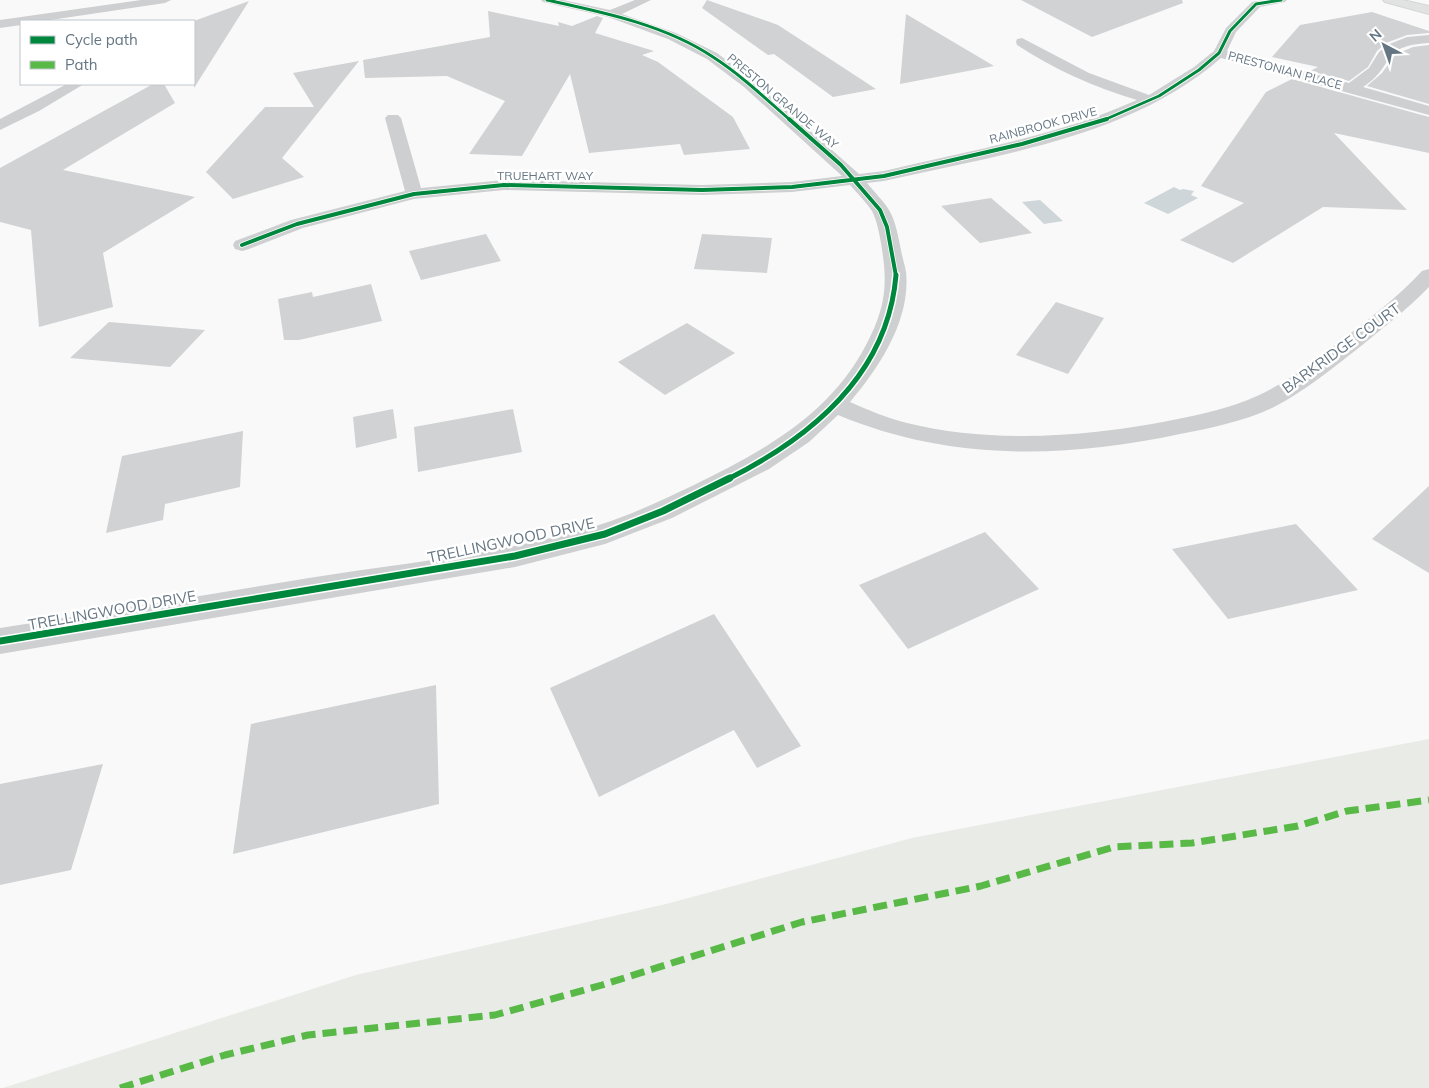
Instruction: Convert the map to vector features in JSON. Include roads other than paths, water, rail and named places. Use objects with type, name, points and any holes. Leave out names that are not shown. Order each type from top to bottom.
[{"type":"main road","points":[[1389,0],[1429,10]]},
{"type":"street","points":[[28,20],[165,0]]},
{"type":"street","name":"PRESTON GRANDE WAY","points":[[547,0],[612,14],[672,36],[728,67],[842,165],[856,181]]},
{"type":"street","points":[[612,14],[645,0]]},
{"type":"street","points":[[1238,0],[1254,2],[1281,0]]},
{"type":"street","name":"RAINBROOK DRIVE","points":[[856,181],[908,171],[1068,132],[1110,118],[1150,100],[1199,70],[1219,53],[1230,31],[1254,2]]},
{"type":"street","points":[[135,19],[139,4]]},
{"type":"street","points":[[0,24],[20,21]]},
{"type":"street","name":"PRESTONIAN PLACE","points":[[1352,88],[1366,80],[1376,69],[1387,50],[1407,41],[1429,39]]},
{"type":"street","points":[[1022,42],[1077,74],[1150,100]]},
{"type":"street","name":"PRESTONIAN PLACE","points":[[1219,53],[1352,88],[1429,112]]},
{"type":"street","points":[[0,125],[75,85]]},
{"type":"street","points":[[393,118],[414,194]]},
{"type":"street","name":"TRUEHART WAY","points":[[242,245],[297,224],[414,194],[504,185],[747,190],[856,181]]},
{"type":"street","name":"TRELLINGWOOD DRIVE","points":[[0,641],[515,556],[605,534],[663,511],[760,463],[800,436],[835,405],[857,379],[874,353],[894,300],[896,273],[887,227],[880,210],[856,181]]},
{"type":"street","name":"BARKRIDGE COURT","points":[[835,405],[897,429],[964,440],[1028,443],[1096,440],[1164,430],[1227,416],[1273,397],[1347,346],[1412,295],[1429,275]]}]
